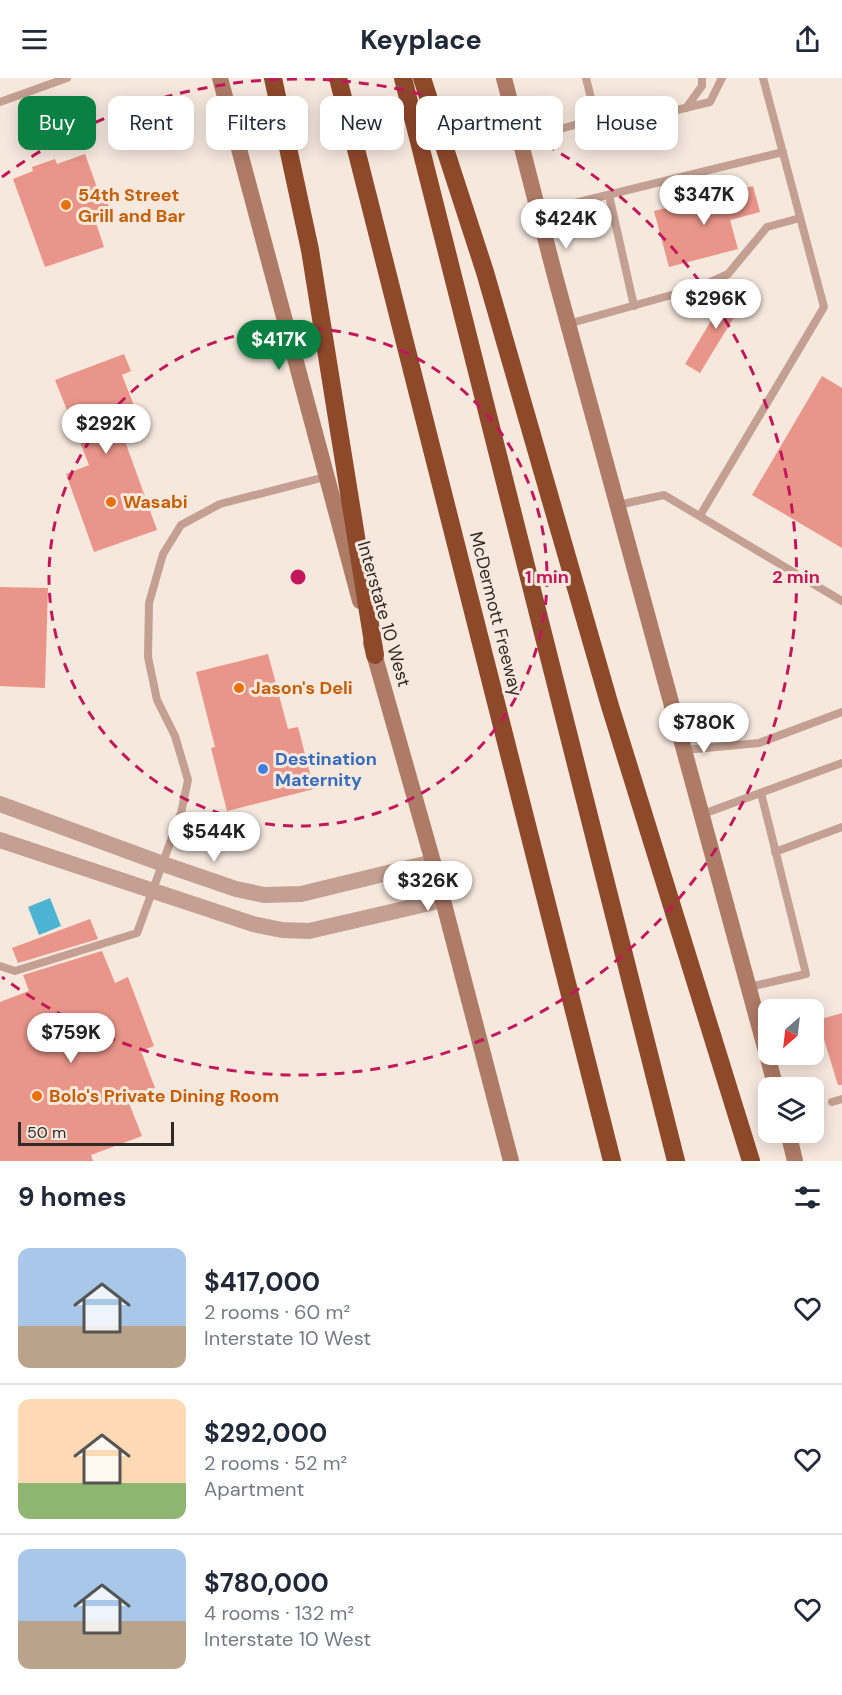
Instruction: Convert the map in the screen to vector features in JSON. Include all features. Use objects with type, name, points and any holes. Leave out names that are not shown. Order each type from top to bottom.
[{"type":"highway","points":[[273,78],[310,250],[375,655]]},
{"type":"highway","name":"McDermott Freeway","points":[[338,78],[612,1161]]},
{"type":"highway","points":[[403,78],[676,1161]]},
{"type":"highway","points":[[422,78],[485,272],[610,706],[752,1161]]},
{"type":"main road","name":"Interstate 10 West","points":[[220,78],[325,477],[433,862],[511,1161]]},
{"type":"main road","points":[[504,78],[509,96]]},
{"type":"main road","points":[[522,150],[773,1077]]},
{"type":"main road","points":[[791,1143],[795,1161]]},
{"type":"street","points":[[0,804],[163,864],[236,889],[264,895],[301,894],[433,862]]},
{"type":"street","points":[[0,840],[150,891],[254,924],[282,930],[309,931],[443,900]]},
{"type":"lane","points":[[0,102],[67,78]]},
{"type":"lane","points":[[586,78],[590,96]]},
{"type":"lane","points":[[686,108],[702,86],[702,78]]},
{"type":"lane","points":[[678,110],[710,102],[722,78]]},
{"type":"lane","points":[[701,514],[824,307],[763,78]]},
{"type":"lane","points":[[538,212],[783,152]]},
{"type":"lane","points":[[609,195],[634,306]]},
{"type":"lane","points":[[568,324],[700,288],[728,274],[767,227],[800,218]]},
{"type":"lane","points":[[0,966],[15,972],[137,933],[150,891],[163,864],[181,813],[188,780],[175,736],[157,700],[148,657],[149,603],[163,554],[181,525],[220,504],[325,477]]},
{"type":"lane","points":[[618,505],[664,495],[701,514],[842,601]]},
{"type":"lane","points":[[685,750],[759,743],[842,712]]},
{"type":"lane","points":[[703,814],[842,763]]},
{"type":"lane","points":[[749,987],[806,974],[760,793]]},
{"type":"lane","points":[[775,852],[842,827]]},
{"type":"lane","points":[[832,1102],[842,1099]]},
{"type":"water","points":[[50,898],[61,926],[39,935],[28,907]]},
{"type":"building","name":"54th Street Grill and Bar","points":[[85,154],[99,193],[104,193],[113,217],[96,223],[104,247],[45,267],[13,179],[33,171],[32,167],[55,159],[57,164]]},
{"type":"building","points":[[753,186],[760,212],[730,220],[738,249],[669,267],[654,211]]},
{"type":"building","points":[[732,286],[747,296],[700,373],[685,364]]},
{"type":"building","points":[[124,354],[131,371],[122,375],[141,423],[121,430],[157,530],[94,552],[66,474],[89,465],[55,380]]},
{"type":"building","points":[[822,376],[842,388],[842,548],[752,495]]},
{"type":"building","points":[[0,587],[48,588],[45,688],[0,686]]},
{"type":"building","points":[[268,654],[288,729],[298,727],[314,789],[227,811],[211,748],[215,747],[196,672]]},
{"type":"building","points":[[90,919],[98,939],[18,963],[12,948]]},
{"type":"building","points":[[102,951],[115,983],[128,977],[154,1046],[141,1051],[155,1088],[127,1098],[142,1136],[91,1155],[93,1161],[0,1161],[0,1002],[29,991],[23,975]]},
{"type":"building","points":[[842,1013],[842,1085],[838,1085],[824,1040],[824,1018]]},
{"type":"place","name":"54th Street Grill and Bar","points":[[66,205]]},
{"type":"place","name":"Wasabi","points":[[111,502]]},
{"type":"place","name":"Jason's Deli","points":[[239,688]]},
{"type":"place","name":"Destination Maternity","points":[[263,769]]},
{"type":"place","name":"Bolo's Private Dining Room","points":[[37,1096]]}]
